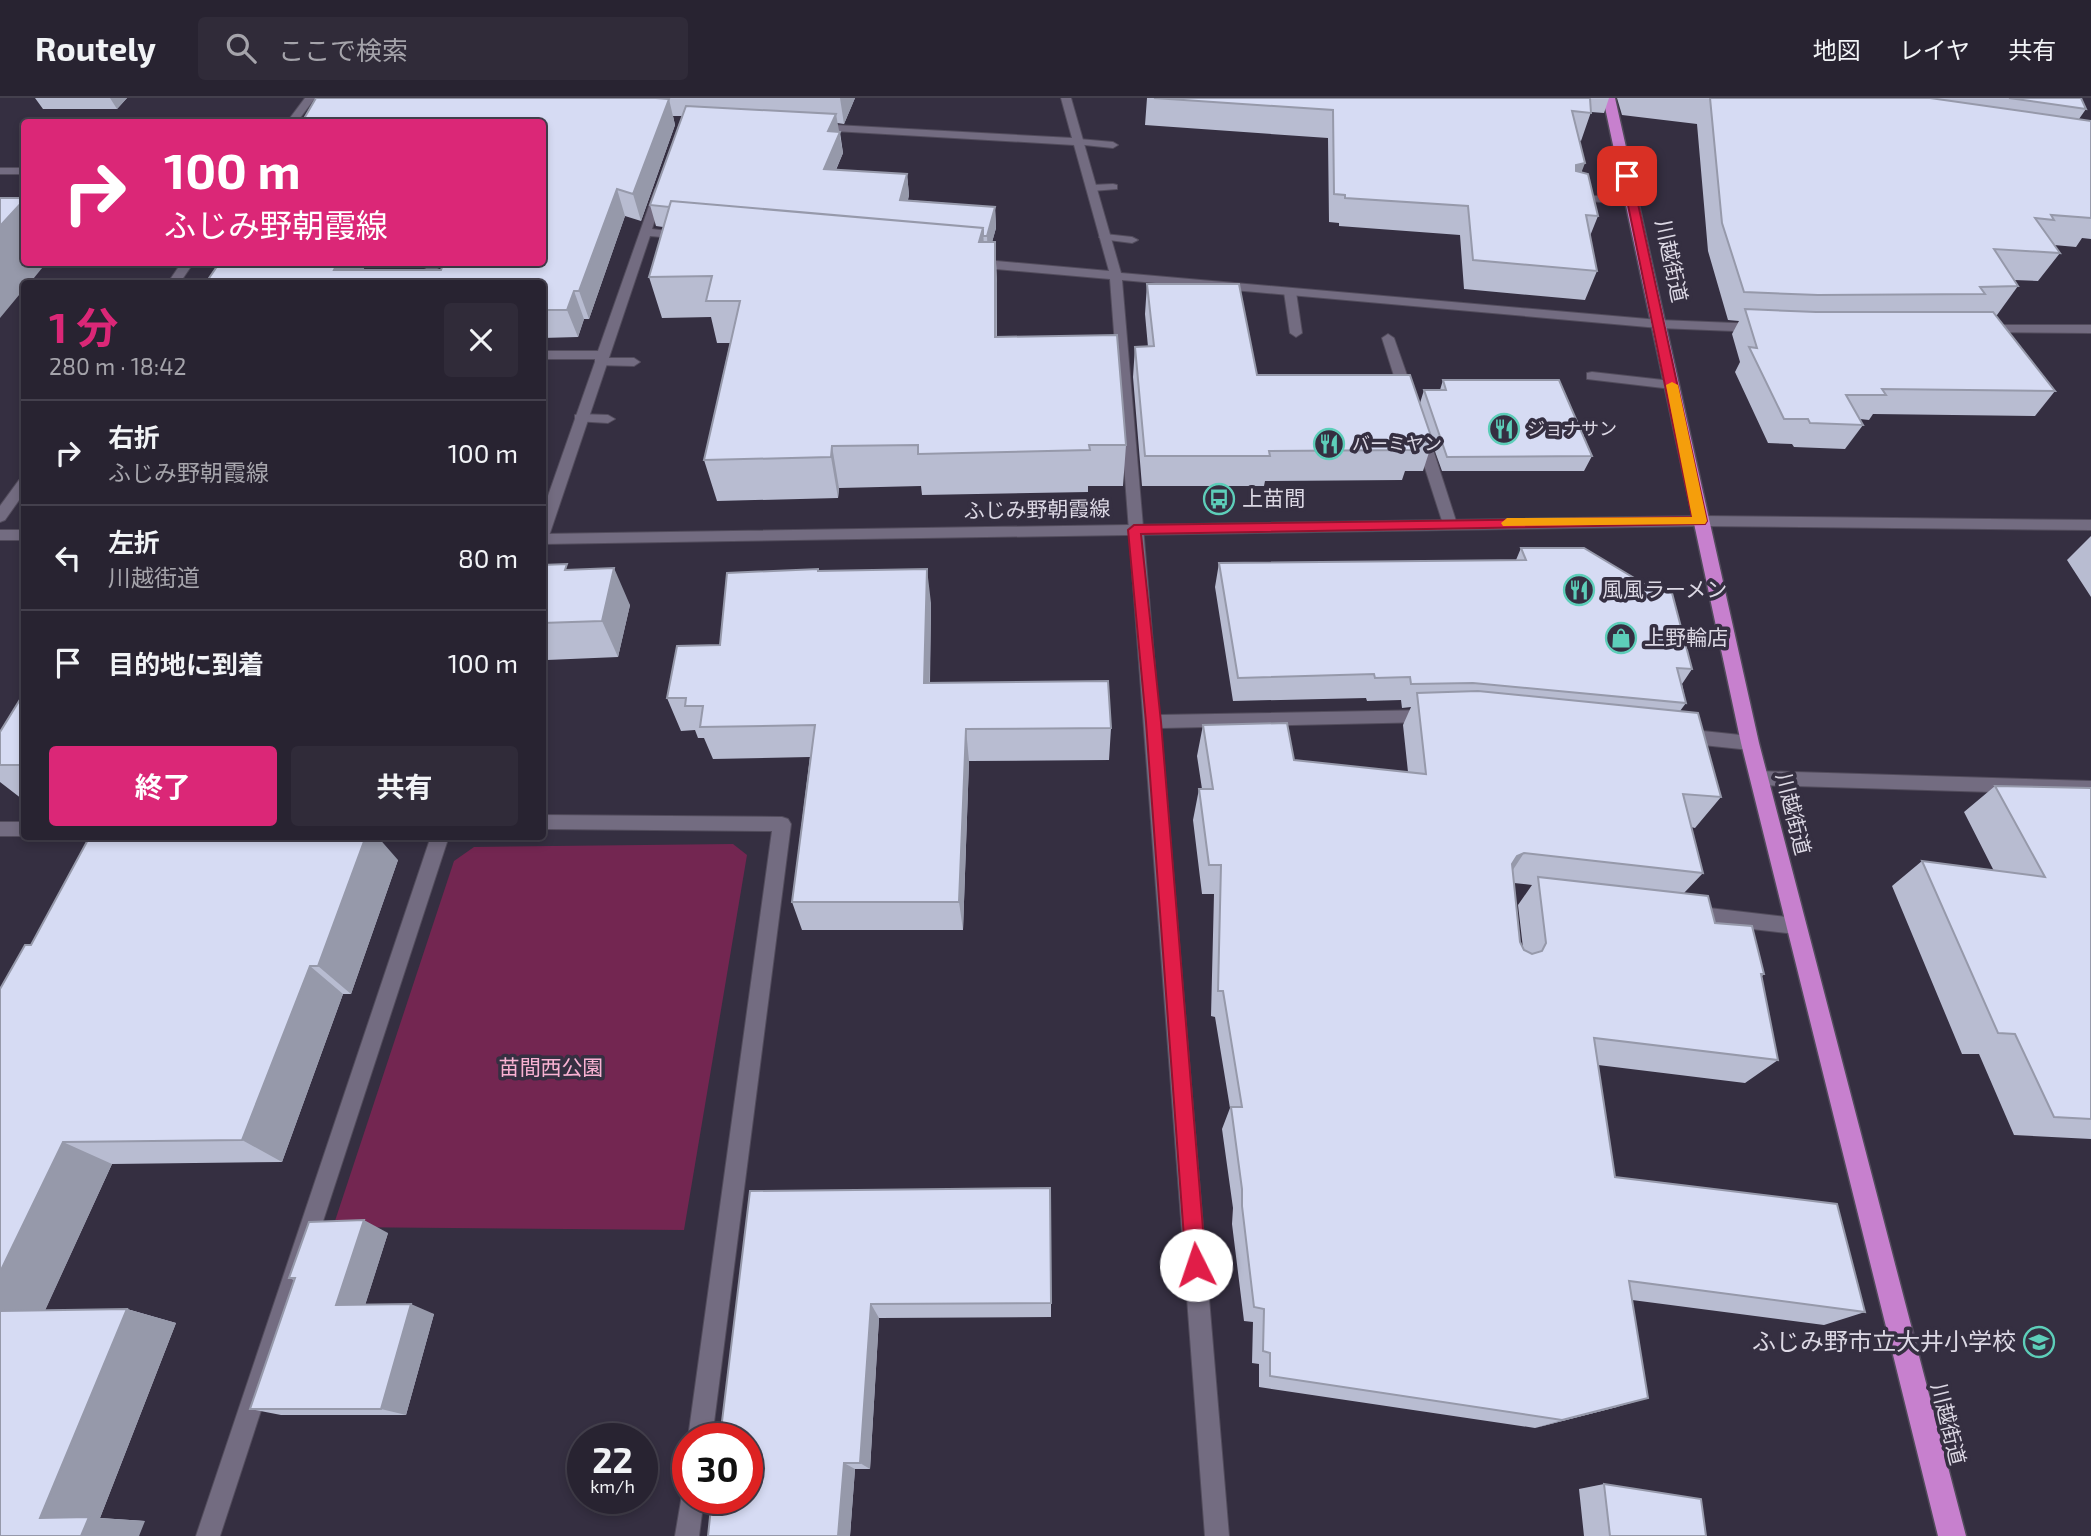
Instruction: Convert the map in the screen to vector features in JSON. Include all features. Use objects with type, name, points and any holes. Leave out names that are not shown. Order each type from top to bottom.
[{"type":"highway","name":"川越街道","points":[[1609,98],[1750,743],[1952,1536]]},
{"type":"street","points":[[294,119],[310,98]]},
{"type":"street","points":[[1066,98],[1116,276],[1134,530],[1153,722],[1217,1536]]},
{"type":"street","points":[[807,127],[1114,145]]},
{"type":"street","points":[[0,171],[21,171]]},
{"type":"street","points":[[546,525],[580,418],[662,182]]},
{"type":"street","points":[[1092,188],[1114,187]]},
{"type":"street","points":[[1572,197],[1633,202]]},
{"type":"street","points":[[645,232],[699,237]]},
{"type":"street","points":[[1105,237],[1132,240]]},
{"type":"street","points":[[958,261],[1659,324],[1775,328]]},
{"type":"street","points":[[1290,292],[1296,333]]},
{"type":"street","points":[[1967,329],[2091,329]]},
{"type":"street","points":[[1388,338],[1450,524]]},
{"type":"street","points":[[546,355],[634,362]]},
{"type":"street","points":[[1592,376],[1672,385]]},
{"type":"street","points":[[580,418],[608,419]]},
{"type":"street","points":[[0,517],[21,487]]},
{"type":"street","name":"ふじみ野朝霞線","points":[[546,538],[1700,521],[2091,525]]},
{"type":"street","points":[[0,535],[21,535]]},
{"type":"street","points":[[1153,722],[1449,715]]},
{"type":"street","points":[[1662,734],[1750,743]]},
{"type":"street","points":[[1759,778],[2091,788]]},
{"type":"street","points":[[546,822],[782,824],[702,1423]]},
{"type":"street","points":[[0,829],[21,829]]},
{"type":"street","points":[[208,1536],[439,840]]},
{"type":"street","points":[[1668,912],[1796,926]]},
{"type":"street","points":[[687,1536],[690,1514]]},
{"type":"green space","name":"苗間西公園","points":[[733,844],[747,855],[684,1230],[333,1227],[454,861],[474,847]]},
{"type":"building","points":[[316,98],[669,99],[633,194],[617,189],[579,291],[574,291],[567,310],[546,310],[546,280],[208,280],[217,266],[336,266],[334,270],[441,270],[442,266],[546,266],[546,119],[304,119]]},
{"type":"building","points":[[1154,98],[1590,98],[1591,113],[1572,111],[1585,163],[1576,165],[1576,171],[1588,174],[1598,216],[1586,215],[1597,271],[1473,260],[1468,206],[1345,198],[1345,195],[1334,194],[1333,110]]},
{"type":"building","points":[[1710,98],[1930,98],[2091,121],[2091,218],[2051,215],[2054,220],[2035,218],[2060,253],[1994,249],[2018,286],[1980,287],[1985,294],[1818,295],[1744,292],[1722,223]]},
{"type":"building","points":[[2009,98],[2081,98],[2086,109]]},
{"type":"building","points":[[686,106],[836,114],[828,131],[840,132],[824,169],[907,174],[900,200],[995,207],[987,236],[983,236],[983,228],[671,201],[669,207],[650,205]]},
{"type":"building","points":[[0,198],[21,198],[21,203],[0,226]]},
{"type":"building","points":[[671,201],[983,228],[979,242],[995,242],[995,337],[1117,335],[1126,445],[1089,445],[1090,450],[918,454],[918,445],[832,446],[831,457],[704,460],[740,301],[706,301],[712,276],[649,277]]},
{"type":"building","points":[[1147,284],[1239,284],[1257,375],[1410,375],[1433,442],[1409,442],[1412,450],[1269,451],[1270,456],[1145,456],[1135,347],[1154,346]]},
{"type":"building","points":[[1745,309],[1816,312],[1993,312],[2055,391],[1882,389],[1886,395],[1846,395],[1863,425],[1784,419],[1749,347],[1757,348]]},
{"type":"building","points":[[1443,380],[1559,380],[1592,456],[1447,457],[1424,390],[1446,390]]},
{"type":"building","points":[[1521,548],[1584,548],[1656,591],[1672,593],[1692,669],[1677,668],[1686,703],[1473,683],[1411,684],[1410,677],[1375,678],[1374,674],[1238,678],[1219,563],[1526,560]]},
{"type":"building","points":[[567,564],[565,570],[614,568],[602,621],[546,623],[546,565]]},
{"type":"building","points":[[818,569],[927,569],[924,683],[1108,681],[1111,728],[966,729],[959,902],[792,902],[815,725],[700,727],[703,706],[685,706],[686,698],[667,698],[677,646],[720,645],[727,573]]},
{"type":"building","points":[[1478,691],[1698,713],[1721,797],[1683,794],[1703,873],[1524,853],[1517,856],[1512,864],[1520,942],[1524,950],[1532,954],[1542,951],[1546,943],[1538,877],[1708,896],[1715,923],[1752,926],[1764,974],[1761,974],[1778,1060],[1594,1038],[1615,1177],[1837,1204],[1865,1312],[1629,1281],[1648,1398],[1562,1420],[1270,1376],[1270,1353],[1263,1351],[1264,1309],[1254,1307],[1242,1206],[1231,1107],[1242,1107],[1223,991],[1218,991],[1221,865],[1209,865],[1199,789],[1213,789],[1203,725],[1287,723],[1294,760],[1426,774],[1417,693]]},
{"type":"building","points":[[21,698],[21,765],[0,765],[0,732]]},
{"type":"building","points":[[1995,786],[2091,788],[2091,1119],[2054,1117],[2015,1034],[1998,1033],[1922,861],[2045,877]]},
{"type":"building","points":[[88,840],[365,840],[318,966],[310,966],[242,1140],[63,1142],[0,1272],[0,989],[25,945],[31,945]]},
{"type":"building","points":[[1050,1188],[1051,1303],[871,1304],[860,1463],[844,1463],[838,1536],[708,1536],[710,1514],[763,1514],[763,1423],[722,1423],[750,1191]]},
{"type":"building","points":[[364,1220],[336,1305],[411,1304],[381,1409],[250,1409],[295,1278],[289,1278],[309,1222]]},
{"type":"building","points":[[127,1309],[40,1518],[89,1517],[81,1536],[0,1536],[0,1311]]},
{"type":"building","points":[[1604,1484],[1701,1499],[1706,1536],[1610,1536]]},
{"type":"slow traffic","points":[[1507,523],[1700,521],[1672,385]]},
{"type":"place","name":"ジョナサン","points":[[1504,429]]},
{"type":"place","name":"バーミヤン","points":[[1329,444]]},
{"type":"place","name":"上苗間","points":[[1219,499]]},
{"type":"place","name":"風風ラーメン","points":[[1579,590]]},
{"type":"place","name":"上野輪店","points":[[1621,638]]},
{"type":"place","name":"ふじみ野市立大井小学校","points":[[2039,1342]]},
{"type":"route","points":[[1196,1265],[1153,722],[1134,530],[1609,520],[1700,521],[1627,176]]}]
